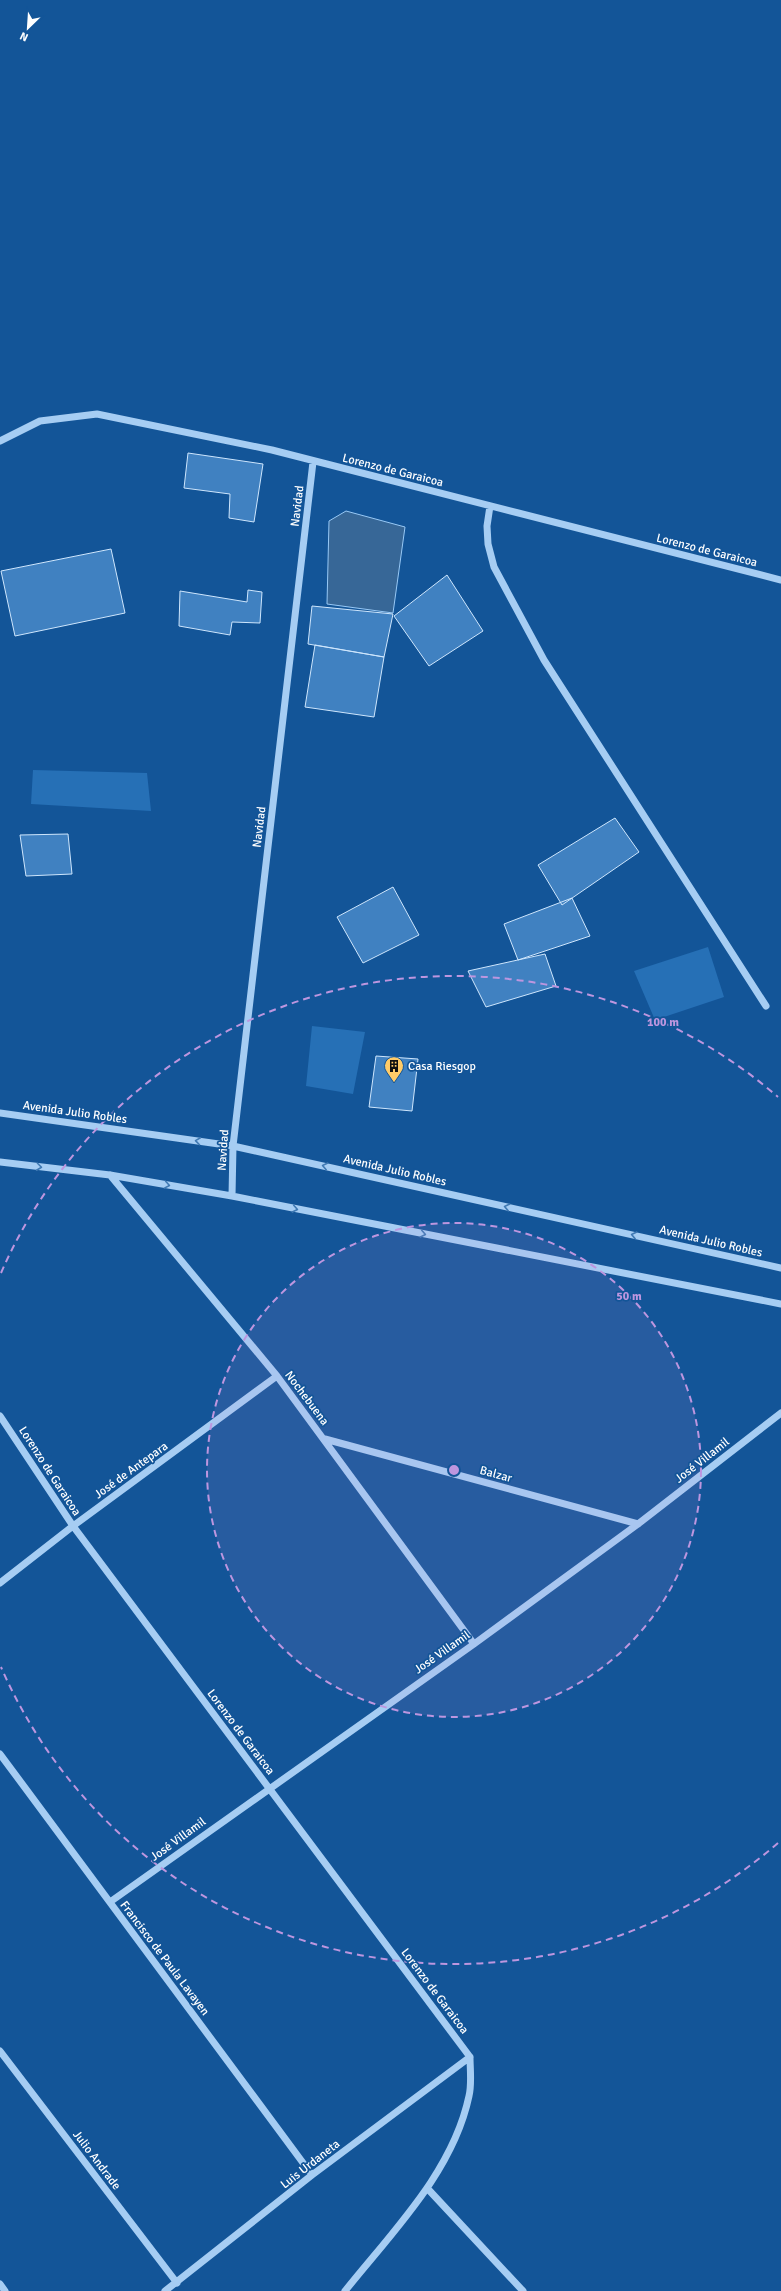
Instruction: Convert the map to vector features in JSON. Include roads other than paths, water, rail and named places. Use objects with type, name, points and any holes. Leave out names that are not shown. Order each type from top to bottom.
[{"type":"street","name":"Lorenzo de Garaicoa","points":[[0,441],[40,421],[97,414],[272,450],[313,462],[781,580]]},
{"type":"street","name":"Navidad","points":[[232,1196],[233,1146],[313,462]]},
{"type":"street","points":[[490,506],[487,526],[488,544],[494,567],[544,660],[766,1006]]},
{"type":"street","name":"Avenida Julio Robles","points":[[0,1113],[233,1146],[781,1268]]},
{"type":"street","points":[[0,1162],[110,1175],[232,1196],[781,1304]]},
{"type":"street","name":"Nochebuena","points":[[110,1175],[277,1376],[325,1439],[474,1644]]},
{"type":"street","name":"José de Antepara","points":[[0,1583],[73,1526],[277,1376]]},
{"type":"street","name":"José Villamil","points":[[110,1902],[474,1644],[638,1524],[781,1413]]},
{"type":"street","name":"Lorenzo de Garaicoa","points":[[0,1416],[73,1526],[470,2057]]},
{"type":"street","name":"Balzar","points":[[325,1439],[638,1524]]},
{"type":"street","name":"Francisco de Paula Lavayen","points":[[0,1754],[312,2175]]},
{"type":"street","name":"Julio Andrade","points":[[0,2052],[177,2282]]},
{"type":"street","points":[[345,2291],[428,2188],[458,2133],[469,2095],[470,2057]]},
{"type":"street","name":"Luis Urdaneta","points":[[165,2291],[312,2175],[470,2057]]},
{"type":"street","points":[[428,2188],[522,2291]]},
{"type":"street","points":[[0,2284],[5,2291]]},
{"type":"place","name":"Casa Riesgop","points":[[394,1083]]}]
